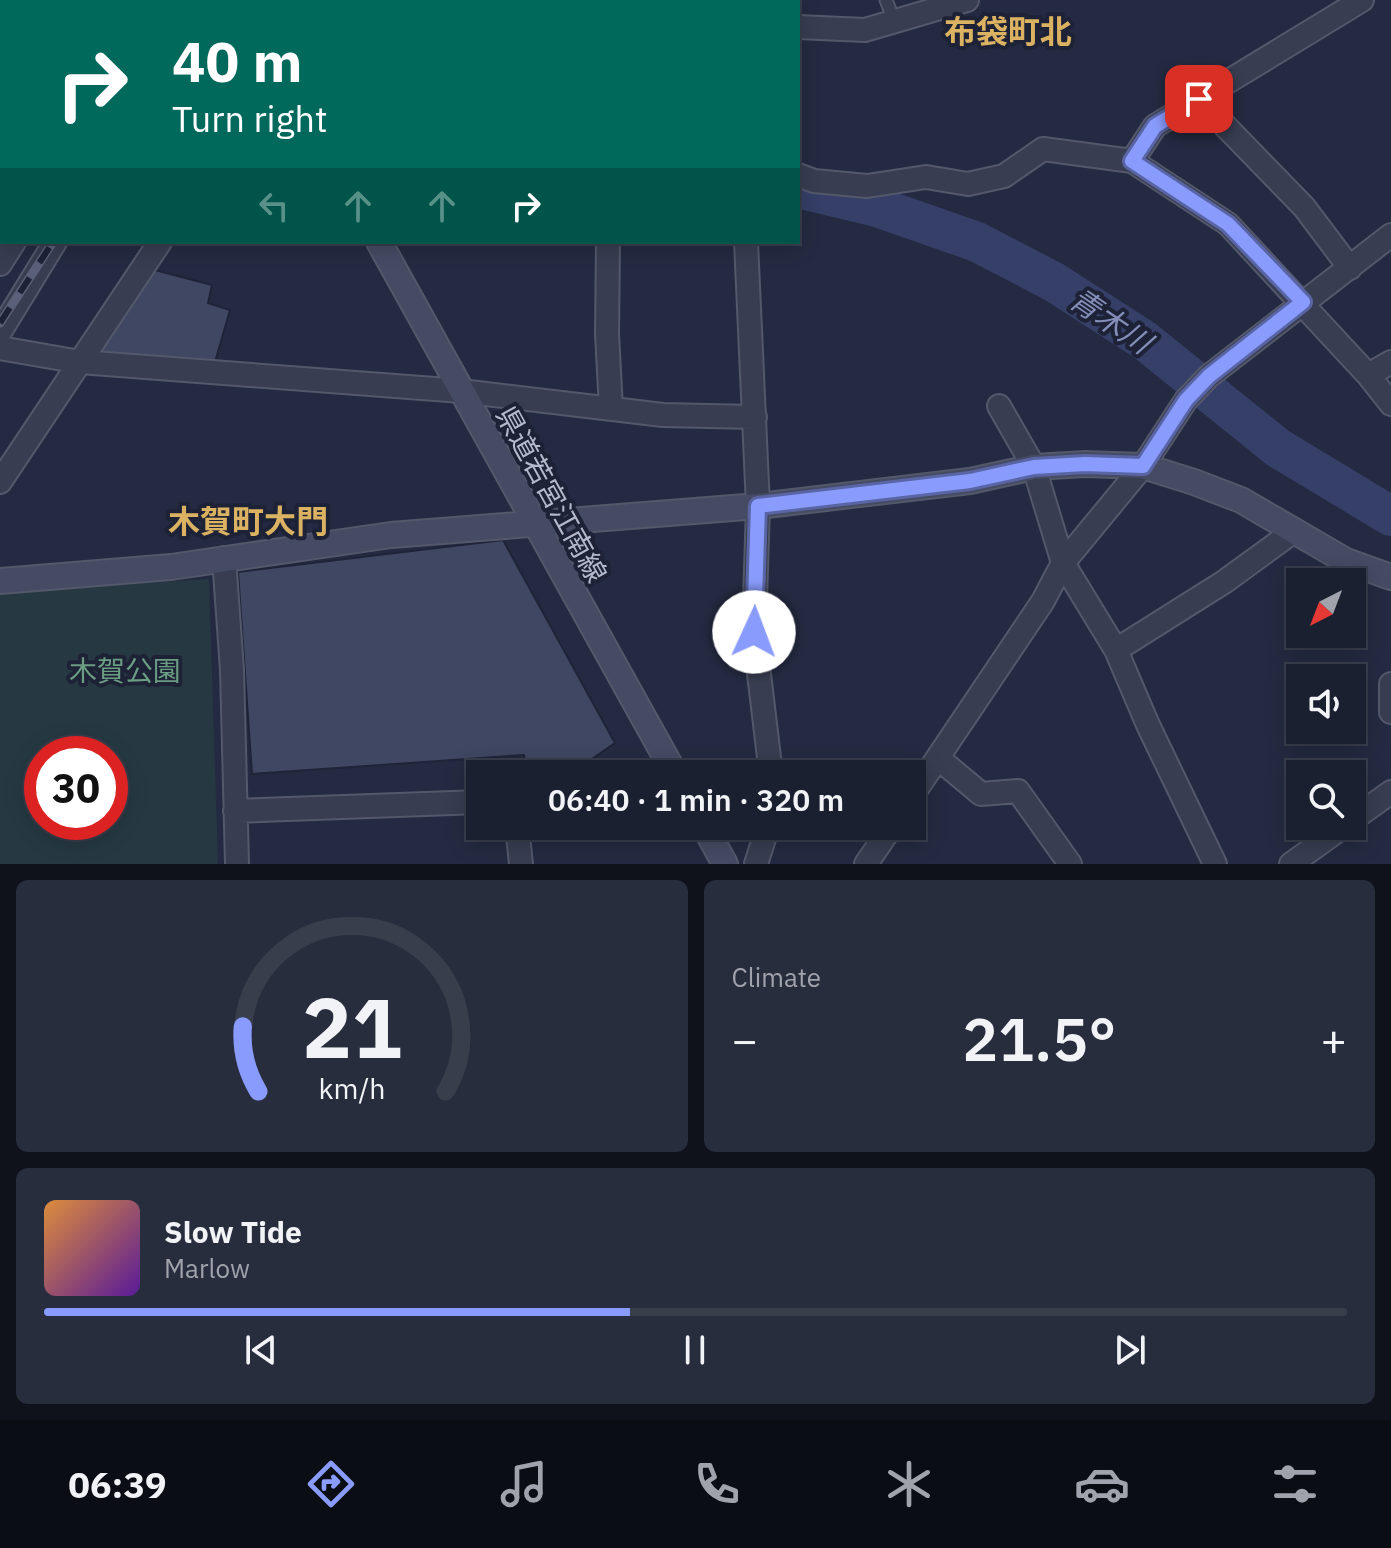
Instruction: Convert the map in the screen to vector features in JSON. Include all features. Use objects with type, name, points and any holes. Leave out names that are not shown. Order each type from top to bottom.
[{"type":"street","points":[[800,27],[865,30],[890,10],[967,0]]},
{"type":"street","points":[[1132,161],[1155,126],[1362,0]]},
{"type":"street","points":[[1199,99],[1304,207],[1350,268]]},
{"type":"street","points":[[800,176],[814,181],[867,186],[926,177],[968,184],[1004,176],[1043,149],[1132,161],[1228,224],[1303,302],[1391,404]]},
{"type":"street","points":[[926,776],[1043,601],[1063,563],[1143,466],[1186,400],[1209,376],[1391,235]]},
{"type":"street","points":[[0,264],[13,244]]},
{"type":"street","points":[[0,332],[54,244]]},
{"type":"street","points":[[0,482],[159,244]]},
{"type":"street","name":"県道若宮江南線","points":[[380,244],[667,760]]},
{"type":"street","points":[[608,244],[607,334],[611,409]]},
{"type":"street","points":[[746,244],[758,506],[754,632],[770,760]]},
{"type":"street","points":[[0,348],[80,362],[461,391],[663,415],[755,417]]},
{"type":"street","points":[[1368,375],[1391,362]]},
{"type":"street","points":[[999,406],[1034,467],[1063,563],[1116,650],[1148,725],[1215,864]]},
{"type":"street","points":[[0,581],[171,567],[391,535],[758,506],[970,481],[1034,467],[1085,464],[1143,466],[1241,500],[1346,561],[1391,577]]},
{"type":"street","points":[[1116,650],[1224,582],[1294,531]]},
{"type":"street","points":[[224,558],[232,670],[237,864]]},
{"type":"street","points":[[1391,684],[1391,712]]},
{"type":"street","points":[[938,758],[981,794],[1018,791],[1070,864]]},
{"type":"street","points":[[1366,810],[1391,792]]},
{"type":"street","points":[[235,811],[466,803]]},
{"type":"street","points":[[518,840],[521,864]]},
{"type":"street","points":[[712,840],[725,864]]},
{"type":"street","points":[[756,864],[764,840]]},
{"type":"street","points":[[866,864],[882,840]]},
{"type":"street","points":[[1291,864],[1324,840]]},
{"type":"green space","name":"木賀公園","points":[[209,579],[218,864],[0,864],[0,593]]},
{"type":"building","points":[[151,269],[212,285],[208,303],[230,310],[215,362],[100,352]]},
{"type":"building","points":[[503,540],[615,743],[590,760],[525,760],[524,755],[252,774],[238,572]]},
{"type":"waterway","name":"青木川","points":[[800,188],[877,207],[977,242],[1054,282],[1144,340],[1278,448],[1391,516]]},
{"type":"railway","points":[[0,323],[52,244]]},
{"type":"district","name":"布袋町北","points":[[1008,31]]},
{"type":"district","name":"木賀町大門","points":[[248,521]]},
{"type":"route","points":[[754,632],[758,506],[970,481],[1034,467],[1085,464],[1143,466],[1186,400],[1209,376],[1303,302],[1228,224],[1132,161],[1155,126],[1199,99]]}]
